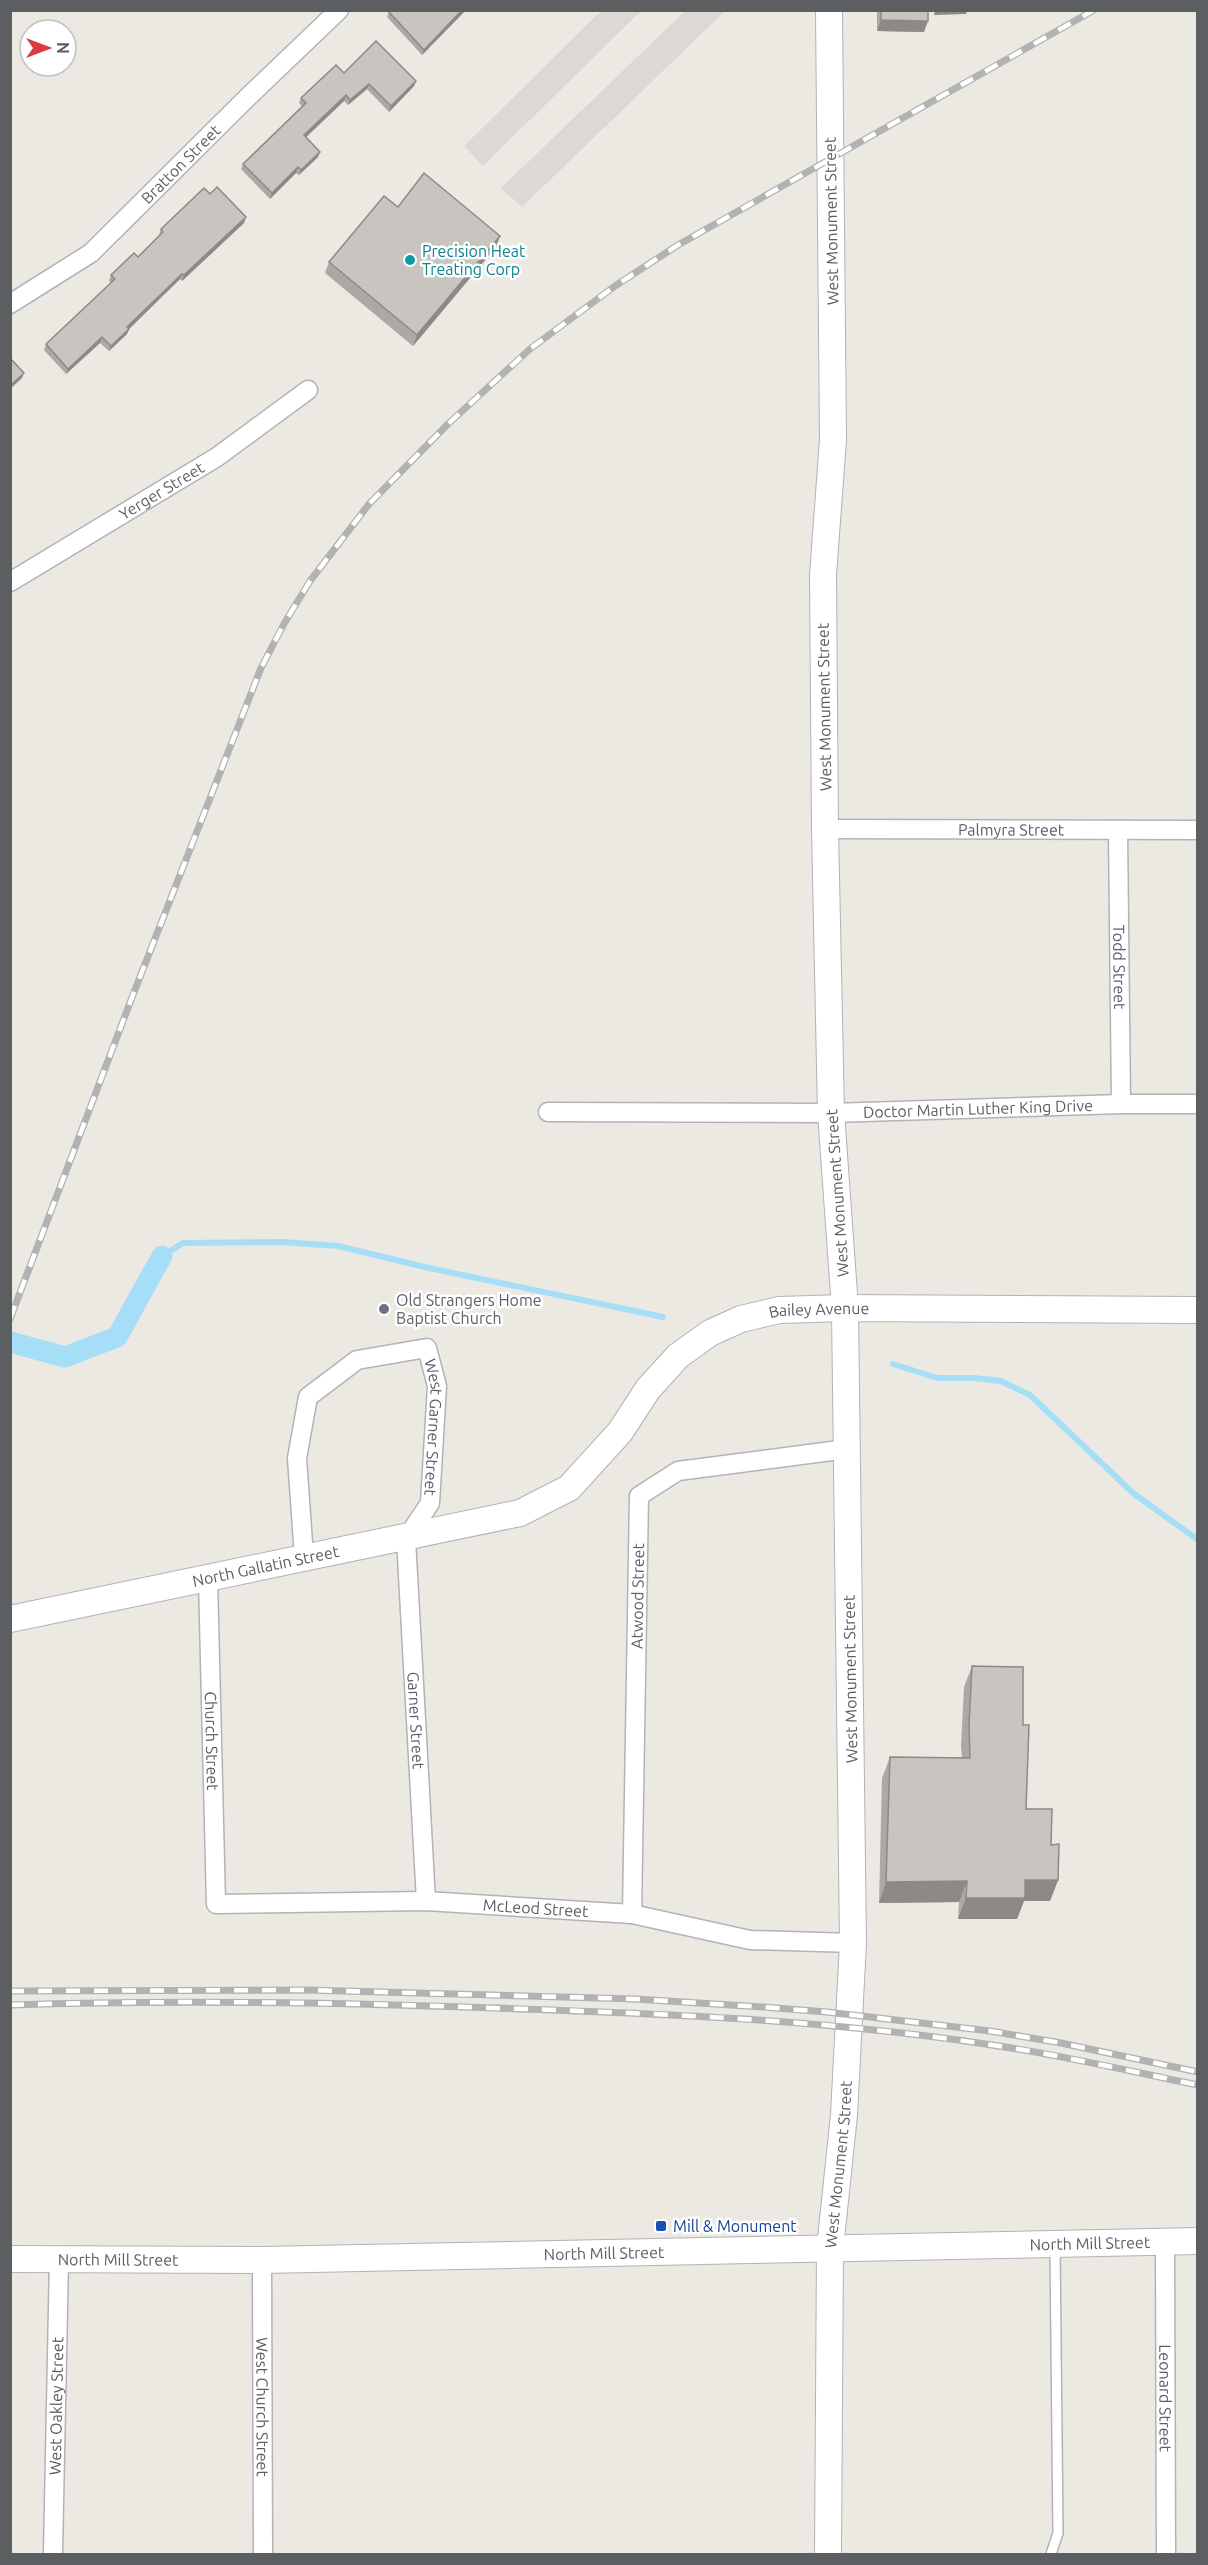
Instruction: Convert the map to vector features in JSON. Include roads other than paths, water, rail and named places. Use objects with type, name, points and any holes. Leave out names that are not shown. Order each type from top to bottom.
[{"type":"street","name":"Bratton Street","points":[[10,304],[91,253],[339,10]]},
{"type":"street","name":"West Monument Street","points":[[828,2554],[830,2248],[843,2115],[853,1943],[845,1308],[831,1113],[825,828],[823,575],[833,440],[829,10]]},
{"type":"street","name":"Yerger Street","points":[[10,582],[217,458],[308,390]]},
{"type":"street","name":"Palmyra Street","points":[[825,828],[1197,830]]},
{"type":"street","name":"Todd Street","points":[[1118,831],[1121,1104]]},
{"type":"street","name":"Doctor Martin Luther King Drive","points":[[548,1112],[831,1113],[1121,1104],[1197,1104]]},
{"type":"street","name":"Bailey Avenue","points":[[520,1514],[569,1488],[620,1432],[648,1389],[678,1356],[710,1333],[741,1319],[779,1310],[845,1308],[1197,1310]]},
{"type":"street","name":"West Garner Street","points":[[304,1557],[297,1458],[308,1397],[357,1360],[427,1348],[437,1386],[430,1503],[406,1539]]},
{"type":"street","name":"Atwood Street","points":[[632,1914],[639,1496],[678,1471],[847,1449]]},
{"type":"street","name":"North Gallatin Street","points":[[10,1619],[520,1514]]},
{"type":"street","name":"Garner Street","points":[[406,1539],[426,1901]]},
{"type":"street","name":"Church Street","points":[[208,1579],[216,1904]]},
{"type":"street","name":"McLeod Street","points":[[216,1904],[426,1901],[632,1914],[750,1940],[853,1943]]},
{"type":"street","name":"North Mill Street","points":[[10,2259],[262,2260],[1197,2241]]},
{"type":"street","name":"Leonard Street","points":[[1165,2242],[1166,2554]]},
{"type":"street","name":"West Oakley Street","points":[[53,2554],[59,2258]]},
{"type":"street","name":"West Church Street","points":[[262,2260],[263,2554]]},
{"type":"lane","points":[[1051,2554],[1058,2533],[1055,2244]]},
{"type":"waterway","points":[[162,1256],[183,1243],[283,1242],[338,1246],[429,1268],[663,1317]]},
{"type":"waterway","points":[[10,1342],[65,1357],[117,1337],[162,1256]]},
{"type":"waterway","points":[[893,1364],[937,1378],[1001,1381],[1030,1395],[1133,1493],[1198,1540]]},
{"type":"railway","points":[[10,1319],[131,1000],[261,668],[310,581],[369,504],[448,424],[530,349],[615,286],[678,245],[1094,10]]},
{"type":"railway","points":[[10,1991],[306,1990],[635,1999],[763,2007],[990,2031],[1061,2043],[1198,2072]]},
{"type":"railway","points":[[10,2005],[181,2002],[352,2004],[729,2018],[861,2029],[992,2045],[1069,2058],[1198,2085]]},
{"type":"place","name":"Precision Heat Treating Corp","points":[[410,260]]},
{"type":"place","name":"Old Strangers Home Baptist Church","points":[[384,1309]]},
{"type":"place","name":"Mill & Monument","points":[[661,2226]]}]
